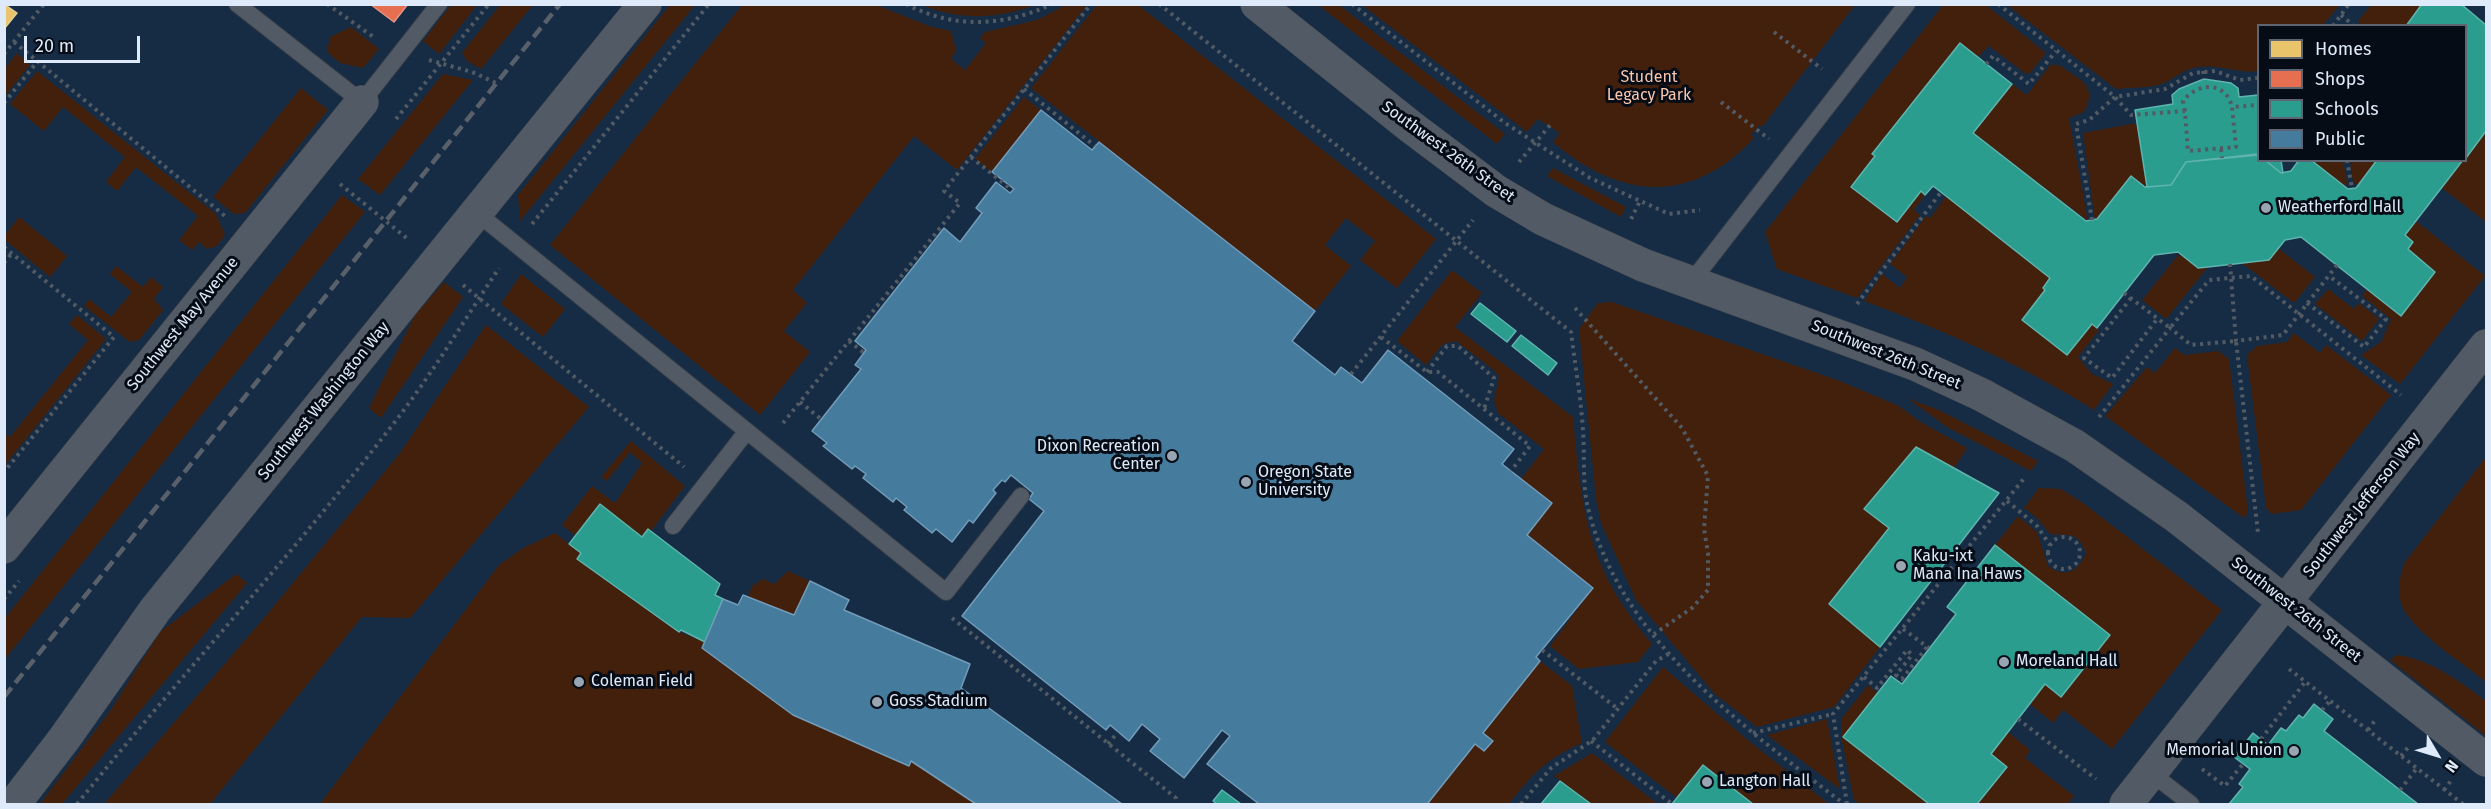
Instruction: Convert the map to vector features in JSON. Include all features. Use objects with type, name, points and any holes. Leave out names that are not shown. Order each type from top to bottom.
[{"type":"street","name":"Southwest Washington Way","points":[[14,804],[64,739],[155,610],[645,4]]},
{"type":"street","name":"Southwest 26th Street","points":[[1257,4],[1496,191],[1588,241],[1643,265],[1692,280],[1915,364],[1972,390],[2076,446],[2176,517],[2487,759]]},
{"type":"street","name":"Southwest May Avenue","points":[[4,547],[362,102]]},
{"type":"street","name":"Southwest Jefferson Way","points":[[2126,804],[2487,346]]},
{"type":"lane","points":[[237,4],[362,102],[439,4]]},
{"type":"lane","points":[[1692,280],[1908,4]]},
{"type":"lane","points":[[477,213],[946,592],[1021,496]]},
{"type":"lane","points":[[673,526],[747,432]]},
{"type":"lane","points":[[2151,773],[2191,804]]},
{"type":"path","points":[[4,54],[44,4]]},
{"type":"path","points":[[77,804],[151,712],[266,582],[396,421],[515,245],[709,4]]},
{"type":"path","points":[[906,4],[942,19],[973,23],[1006,21],[1052,4]]},
{"type":"path","points":[[765,446],[960,203],[944,191],[1091,4]]},
{"type":"path","points":[[1159,4],[1571,332],[1583,428],[1587,507],[1604,554],[1627,601],[1670,653],[1753,734],[1846,804]]},
{"type":"path","points":[[1352,4],[1497,117],[1590,178],[1669,214],[1700,210]]},
{"type":"path","points":[[1998,4],[2115,97],[2131,116],[2185,111]]},
{"type":"path","points":[[2334,24],[2349,4]]},
{"type":"path","points":[[2341,15],[2352,24]]},
{"type":"path","points":[[1774,32],[1823,69]]},
{"type":"path","points":[[14,42],[230,221]]},
{"type":"path","points":[[1986,64],[1993,56],[2029,84],[2056,51]]},
{"type":"path","points":[[4,103],[37,62]]},
{"type":"path","points":[[441,63],[472,72],[496,83]]},
{"type":"path","points":[[2203,71],[2204,79]]},
{"type":"path","points":[[2092,220],[2076,124],[2088,120],[2115,97],[2165,88],[2181,78],[2203,71],[2215,71],[2240,80],[2257,78]]},
{"type":"path","points":[[2204,88],[2225,91],[2229,94],[2232,107],[2236,147],[2188,151],[2185,111],[2183,101],[2190,92],[2204,88]]},
{"type":"path","points":[[1024,89],[1095,146]]},
{"type":"path","points":[[1721,102],[1769,140]]},
{"type":"path","points":[[2232,107],[2257,105]]},
{"type":"path","points":[[1351,374],[1551,124]]},
{"type":"path","points":[[2221,149],[2222,158]]},
{"type":"path","points":[[971,157],[1012,190]]},
{"type":"path","points":[[314,162],[705,484]]},
{"type":"path","points":[[2347,162],[2352,188]]},
{"type":"path","points":[[1836,334],[1941,192]]},
{"type":"path","points":[[4,247],[114,337],[4,472]]},
{"type":"path","points":[[4,263],[12,253]]},
{"type":"path","points":[[2230,264],[2236,341],[2258,535]]},
{"type":"path","points":[[2124,293],[2191,345],[2236,341],[2283,335],[2337,266]]},
{"type":"path","points":[[2076,446],[2209,280],[2251,276],[2401,395]]},
{"type":"path","points":[[2307,303],[2364,347],[2386,319],[2329,276]]},
{"type":"path","points":[[2131,298],[2084,358],[2112,378],[2157,319]]},
{"type":"path","points":[[1575,308],[1682,428],[1708,476],[1704,529],[1708,553],[1708,590],[1692,608],[1654,634]]},
{"type":"path","points":[[1381,337],[1427,372],[1438,372],[1530,446],[1511,471]]},
{"type":"path","points":[[849,341],[864,353]]},
{"type":"path","points":[[1427,372],[1447,346],[1458,346],[1494,378],[1484,409]]},
{"type":"path","points":[[800,402],[821,419]]},
{"type":"path","points":[[1753,734],[1833,714],[2026,476]]},
{"type":"path","points":[[2007,501],[2029,518],[2050,545],[2048,555],[2057,568],[2068,569],[2077,564],[2080,554],[2074,540],[2058,538],[2050,545]]},
{"type":"path","points":[[946,592],[944,612],[1176,798],[1176,804]]},
{"type":"path","points":[[1864,677],[1877,688],[1907,651],[1912,655],[1896,675],[1902,679],[1928,648],[1903,629]]},
{"type":"path","points":[[1542,650],[1618,709]]},
{"type":"path","points":[[1521,804],[1551,768],[1591,741],[1656,661],[1670,653]]},
{"type":"path","points":[[2289,669],[2463,804]]},
{"type":"path","points":[[2261,739],[2306,682]]},
{"type":"path","points":[[2322,710],[2330,701]]},
{"type":"path","points":[[1833,714],[1846,804]]},
{"type":"path","points":[[2018,719],[2096,779]]},
{"type":"path","points":[[1108,744],[1118,732]]},
{"type":"path","points":[[1591,741],[1672,804]]},
{"type":"path","points":[[2202,769],[2225,786],[2243,764]]},
{"type":"path","points":[[2400,790],[2417,768]]},
{"type":"shaded area","name":"Oregon State University","points":[[5,5],[2486,5],[2486,804],[5,804]]},
{"type":"green space","points":[[451,5],[477,5],[439,54],[423,41]]},
{"type":"green space","points":[[500,5],[533,5],[481,69],[467,61],[462,53]]},
{"type":"green space","points":[[670,5],[695,5],[520,221],[518,195]]},
{"type":"green space","points":[[742,5],[876,5],[932,27],[951,31],[956,51],[951,59],[965,70],[986,43],[980,38],[985,32],[1037,20],[1066,5],[1087,5],[957,170],[914,136],[793,290],[807,303],[784,331],[810,352],[760,415],[550,245]]},
{"type":"green space","points":[[922,5],[1036,5],[1007,13],[965,16]]},
{"type":"green space","points":[[1097,5],[1138,5],[1436,239],[1397,288],[1360,260],[1375,241],[1346,218],[1325,245],[1351,266],[1315,311],[1031,88]]},
{"type":"green space","points":[[1318,5],[1339,5],[1505,134],[1497,144]]},
{"type":"green space","name":"Student Legacy Park","points":[[1362,5],[1855,5],[1762,127],[1759,125],[1751,135],[1754,138],[1730,160],[1705,175],[1680,184],[1655,187],[1629,184],[1603,175],[1578,161],[1553,142],[1560,133],[1538,119],[1527,132]]},
{"type":"green space","points":[[1943,5],[1986,5],[2046,53],[2030,73],[2026,74],[1989,46],[1978,57],[1960,43],[1872,154],[1875,156],[1852,187],[1896,222],[1921,191],[1925,195],[1914,210],[1920,215],[1857,298],[1777,269],[1765,232]]},
{"type":"green space","points":[[2007,5],[2340,5],[2324,24],[2257,24],[2257,71],[2199,67],[2161,84],[2116,89]]},
{"type":"green space","points":[[2371,5],[2422,5],[2407,24],[2360,24],[2358,21]]},
{"type":"green space","points":[[351,27],[379,49],[363,68],[340,63],[327,52],[330,37]]},
{"type":"green space","points":[[17,53],[30,65],[5,96],[5,68]]},
{"type":"green space","points":[[2050,65],[2059,65],[2080,79],[2088,89],[2088,103],[2084,112],[2069,118],[2088,221],[1973,133],[2012,84],[2027,95]]},
{"type":"green space","points":[[37,71],[216,214],[225,235],[217,246],[207,249],[199,242],[192,250],[179,240],[198,216],[136,167],[117,191],[106,182],[125,157],[63,107],[44,131],[10,104]]},
{"type":"green space","points":[[443,74],[473,80],[380,195],[358,179]]},
{"type":"green space","points":[[301,88],[328,110],[245,213],[234,214],[213,197]]},
{"type":"green space","points":[[1024,97],[1041,110],[992,172],[975,159]]},
{"type":"green space","points":[[2136,123],[2147,187],[2095,220],[2083,133]]},
{"type":"green space","points":[[2486,131],[2486,222],[2442,188],[2462,162],[2467,162],[2467,156]]},
{"type":"green space","points":[[2312,162],[2343,162],[2347,183],[2345,187]]},
{"type":"green space","points":[[2350,162],[2376,162],[2358,185],[2353,182]]},
{"type":"green space","points":[[1553,168],[1626,207],[1621,217],[1547,176]]},
{"type":"green space","points":[[342,195],[365,212],[5,659],[5,618]]},
{"type":"green space","points":[[1946,196],[2050,278],[2043,288],[2045,290],[2022,320],[2067,355],[2092,324],[2099,330],[2078,357],[2092,374],[2113,384],[2094,410],[2011,363],[1924,324],[1864,301],[1882,274],[1900,288],[1907,277],[1890,264],[1926,216],[1930,218]]},
{"type":"green space","points":[[19,217],[67,256],[50,277],[5,240],[5,235]]},
{"type":"green space","points":[[2416,221],[2485,276],[2400,384],[2361,355],[2381,342],[2391,319],[2362,296],[2367,289],[2401,316],[2435,272],[2408,249],[2413,242],[2405,235]]},
{"type":"green space","points":[[2278,248],[2315,277],[2294,303],[2242,263]]},
{"type":"green space","points":[[2179,254],[2198,268],[2208,267],[2166,319],[2142,300]]},
{"type":"green space","points":[[116,266],[143,287],[151,277],[163,287],[154,299],[163,310],[139,340],[130,342],[84,306],[89,299],[111,317],[132,292],[110,274]]},
{"type":"green space","points":[[1452,270],[1482,293],[1455,327],[1573,417],[1585,511],[1601,564],[1613,590],[1652,644],[1638,662],[1579,669],[1550,646],[1593,588],[1527,535],[1552,503],[1521,479],[1544,449],[1498,413],[1494,400],[1499,378],[1495,371],[1456,341],[1443,344],[1426,365],[1397,341]]},
{"type":"green space","points":[[521,274],[565,309],[543,337],[501,304]]},
{"type":"green space","points":[[444,282],[463,297],[381,418],[369,408],[415,315]]},
{"type":"green space","points":[[2328,289],[2354,309],[2359,303],[2379,319],[2362,341],[2315,304]]},
{"type":"green space","points":[[1612,302],[1840,381],[1899,406],[1919,421],[1967,448],[1954,468],[1916,447],[1864,509],[1889,528],[1829,604],[1880,647],[1834,707],[1757,727],[1714,693],[1636,600],[1601,523],[1596,499],[1579,329],[1598,303]]},
{"type":"green space","points":[[77,315],[106,339],[5,465],[5,434],[10,437],[88,340],[69,324]]},
{"type":"green space","points":[[486,325],[589,407],[410,618],[362,617],[210,804],[104,804],[264,618],[400,453]]},
{"type":"green space","points":[[2294,333],[2320,353],[2326,345],[2391,395],[2301,510],[2272,514],[2266,508],[2247,355],[2257,346],[2287,342]]},
{"type":"green space","points":[[2175,348],[2184,355],[2218,351],[2229,359],[2248,512],[2244,518],[2105,416],[2147,367],[2155,373]]},
{"type":"green space","points":[[1907,398],[1941,411],[2038,461],[2031,471],[1947,427]]},
{"type":"green space","points":[[631,441],[685,486],[651,531],[648,529],[642,537],[600,504],[576,536],[562,525],[592,486],[615,503],[642,463],[630,452],[607,481],[601,477]]},
{"type":"green space","points":[[2486,457],[2486,682],[2418,628],[2403,608],[2399,591],[2405,562]]},
{"type":"green space","points":[[2039,488],[2061,489],[2083,503],[2222,610],[2112,749],[2063,710],[2053,723],[2030,704],[2045,684],[2062,697],[2109,635],[1995,545],[2018,516],[2037,532],[2048,566],[2060,572],[2066,572],[2080,564],[2086,553],[2079,540],[2071,536],[2050,534],[2038,519],[2024,508]]},
{"type":"green space","name":"Coleman Field","points":[[555,533],[581,553],[577,559],[679,632],[705,642],[703,649],[793,715],[909,766],[911,761],[976,804],[320,804],[499,565],[523,548]]},
{"type":"green space","points":[[788,571],[810,581],[794,615],[748,597],[752,586],[763,579],[774,584]]},
{"type":"green space","points":[[236,574],[247,583],[62,804],[40,804],[110,711],[160,632]]},
{"type":"green space","points":[[2396,655],[2432,666],[2486,701],[2486,736],[2390,660]]},
{"type":"green space","points":[[1540,661],[1572,686],[1582,743],[1549,761],[1525,784],[1509,804],[1428,803],[1475,744],[1484,751],[1492,741],[1483,733]]},
{"type":"green space","points":[[1663,667],[1750,742],[1829,804],[1753,804],[1703,765],[1677,798],[1605,742]]},
{"type":"green space","points":[[1868,685],[1878,693],[1844,737],[1929,804],[1860,804],[1854,800],[1842,741],[1842,718]]},
{"type":"green space","points":[[1827,719],[1840,789],[1767,735]]},
{"type":"green space","points":[[2008,732],[2030,750],[2025,758],[2074,796],[2068,804],[1977,804],[2007,767],[1991,754]]},
{"type":"green space","points":[[1592,753],[1658,804],[1591,804],[1554,776]]},
{"type":"building: Homes","points":[[4,4],[17,13],[4,29]]},
{"type":"building: Shops","points":[[370,4],[408,4],[394,22]]},
{"type":"building: Schools","points":[[2422,4],[2461,4],[2486,25],[2486,131],[2467,157],[2467,24],[2407,24]]},
{"type":"building: Schools","name":"Weatherford Hall","points":[[1960,43],[2012,84],[1973,133],[2086,221],[2097,219],[2131,176],[2145,187],[2171,185],[2186,162],[2257,154],[2257,162],[2267,162],[2281,173],[2291,171],[2298,162],[2314,162],[2348,189],[2356,188],[2376,162],[2461,162],[2405,235],[2413,242],[2408,249],[2435,272],[2401,316],[2301,237],[2285,240],[2269,260],[2198,268],[2178,252],[2154,255],[2097,328],[2092,324],[2067,355],[2022,320],[2045,290],[2043,288],[2050,278],[1933,186],[1925,195],[1921,191],[1897,222],[1851,187],[1875,156],[1872,154]]},
{"type":"building: Schools","points":[[2204,79],[2231,83],[2238,88],[2239,97],[2257,95],[2257,155],[2186,162],[2171,185],[2147,187],[2135,110],[2173,104],[2172,95],[2179,89]]},
{"type":"building: Schools","points":[[2267,162],[2281,162],[2283,173]]},
{"type":"building: Schools","points":[[1480,303],[1516,331],[1507,342],[1471,314]]},
{"type":"building: Schools","points":[[1521,335],[1557,363],[1548,375],[1512,346]]},
{"type":"building: Schools","name":"Kaku-ixt Mana Ina Haws","points":[[1916,447],[1999,493],[1880,647],[1829,604],[1889,528],[1864,509]]},
{"type":"building: Schools","points":[[600,504],[642,537],[648,529],[720,584],[715,595],[723,599],[705,642],[681,630],[679,632],[577,559],[581,553],[569,544]]},
{"type":"building: Schools","name":"Moreland Hall","points":[[1995,545],[2110,635],[2061,697],[2045,684],[1991,754],[2007,767],[1977,804],[1929,804],[1843,737],[1891,676],[1902,684],[1956,614],[1947,607]]},
{"type":"building: Schools","name":"Memorial Union","points":[[2314,704],[2333,719],[2324,731],[2418,804],[2229,804],[2243,787],[2239,784],[2250,769],[2234,757],[2253,733],[2268,745],[2281,728],[2286,731],[2299,715],[2303,718]]},
{"type":"building: Schools","name":"Langton Hall","points":[[1703,765],[1753,804],[1672,804]]},
{"type":"building: Schools","points":[[1560,781],[1591,804],[1541,804]]},
{"type":"building: Schools","points":[[1222,790],[1241,804],[1217,804],[1213,801]]},
{"type":"building: Public","name":"Dixon Recreation Center","points":[[1041,110],[1092,150],[1099,142],[1315,311],[1292,341],[1335,375],[1341,367],[1362,383],[1388,350],[1514,449],[1502,464],[1552,503],[1527,535],[1593,588],[1536,657],[1540,661],[1483,733],[1493,741],[1484,751],[1475,744],[1428,803],[1430,804],[1259,804],[1207,764],[1230,736],[1222,730],[1184,778],[1150,751],[1160,739],[1142,724],[1129,741],[1110,725],[1106,730],[962,616],[1044,511],[1029,499],[1033,493],[1011,475],[1005,482],[1002,480],[993,490],[996,493],[973,523],[969,520],[952,542],[936,529],[932,533],[904,510],[907,507],[896,498],[893,502],[863,478],[866,474],[855,466],[852,469],[823,446],[827,443],[812,431],[861,369],[855,365],[866,350],[855,341],[944,228],[960,242],[982,213],[976,208],[996,182],[1010,193],[1014,189],[992,172]]},
{"type":"building: Public","name":"Goss Stadium","points":[[810,581],[849,600],[844,610],[970,664],[961,688],[1122,804],[976,804],[911,761],[909,766],[793,715],[702,648],[723,599],[738,605],[743,595],[794,615]]},
{"type":"railway","points":[[4,697],[560,4]]},
{"type":"place","name":"Weatherford Hall","points":[[2266,208]]},
{"type":"place","name":"Dixon Recreation Center","points":[[1172,456]]},
{"type":"place","name":"Oregon State University","points":[[1246,482]]},
{"type":"place","name":"Kaku-ixt Mana Ina Haws","points":[[1901,566]]},
{"type":"place","name":"Moreland Hall","points":[[2004,662]]},
{"type":"place","name":"Coleman Field","points":[[579,682]]},
{"type":"place","name":"Goss Stadium","points":[[877,702]]},
{"type":"place","name":"Memorial Union","points":[[2294,751]]},
{"type":"place","name":"Langton Hall","points":[[1707,782]]}]
